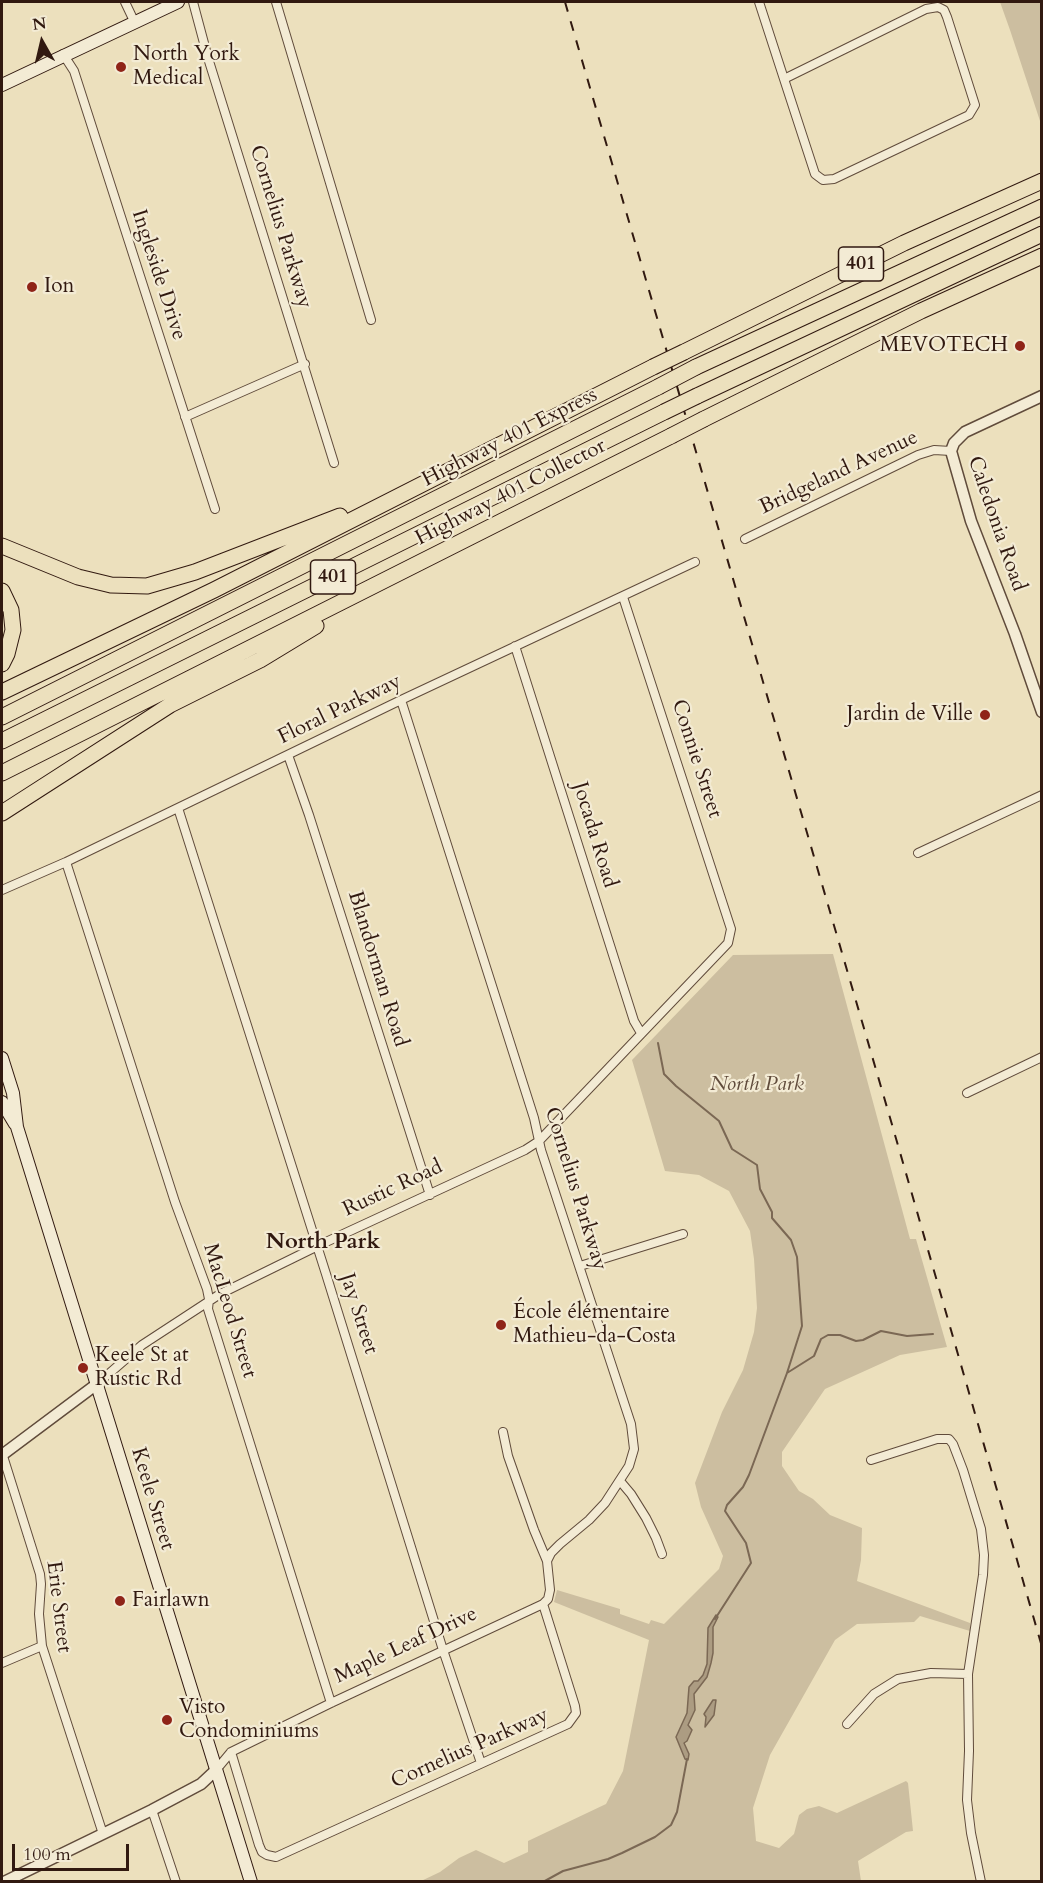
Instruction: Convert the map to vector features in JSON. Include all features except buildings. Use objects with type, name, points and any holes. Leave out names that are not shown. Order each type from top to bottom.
[{"type":"highway","name":"401","points":[[2,692],[214,590],[653,367],[904,243],[1041,181]]},
{"type":"highway","name":"Highway 401 Express","points":[[2,717],[696,367],[1041,207]]},
{"type":"highway","name":"401","points":[[2,741],[664,412],[1041,234]]},
{"type":"highway","name":"Highway 401 Collector","points":[[2,775],[43,752],[704,419],[921,311],[1041,256]]},
{"type":"highway","points":[[2,546],[78,577],[111,585],[147,586],[195,572],[344,515],[364,514]]},
{"type":"highway","points":[[2,813],[170,705],[260,660],[401,573]]},
{"type":"highway","points":[[2,591],[11,610],[13,630],[2,664]]},
{"type":"main road","points":[[2,85],[63,54],[178,2]]},
{"type":"main road","name":"Keele Street","points":[[2,1059],[13,1093],[17,1128],[251,1881]]},
{"type":"main road","name":"Keele Street","points":[[2,1102],[17,1128]]},
{"type":"street","points":[[125,2],[134,21]]},
{"type":"street","name":"Cornelius Parkway","points":[[193,2],[208,58],[334,463]]},
{"type":"street","points":[[276,2],[371,320]]},
{"type":"street","points":[[759,2],[784,79],[815,174],[823,180],[834,179],[969,115],[975,105],[947,17],[944,10],[938,7],[926,9],[784,79]]},
{"type":"street","name":"Ingleside Drive","points":[[63,54],[74,71],[214,509]]},
{"type":"street","points":[[185,417],[304,364]]},
{"type":"street","name":"Bridgeland Avenue","points":[[745,538],[918,454],[934,450],[951,451],[954,443],[965,432],[1041,396]]},
{"type":"street","name":"Caledonia Road","points":[[951,451],[971,521],[1015,634],[1041,712]]},
{"type":"street","name":"Floral Parkway","points":[[2,890],[66,862],[401,700],[695,562]]},
{"type":"street","name":"Connie Street","points":[[623,597],[683,776],[731,933]]},
{"type":"street","name":"Jocada Road","points":[[515,646],[633,1021],[641,1033]]},
{"type":"street","name":"Cornelius Parkway","points":[[231,1752],[262,1852],[267,1856],[276,1857],[568,1724],[576,1713],[543,1604],[548,1599],[550,1590],[547,1561],[560,1544],[605,1503],[629,1466],[634,1449],[634,1439],[401,700]]},
{"type":"street","name":"Blandorman Road","points":[[288,755],[313,826],[429,1195]]},
{"type":"street","points":[[918,853],[1041,795]]},
{"type":"street","name":"Jay Street","points":[[178,808],[443,1650],[481,1763]]},
{"type":"street","name":"MacLeod Street","points":[[66,862],[168,1182],[207,1289],[208,1309],[331,1703]]},
{"type":"street","name":"Rustic Road","points":[[2,1454],[97,1384],[142,1345],[209,1299],[539,1141],[641,1033],[720,954],[728,944],[731,933]]},
{"type":"street","points":[[967,1093],[1041,1057]]},
{"type":"street","points":[[580,1266],[683,1234]]},
{"type":"street","points":[[503,1432],[508,1456],[547,1561]]},
{"type":"street","points":[[871,1460],[937,1439],[949,1439],[963,1470],[981,1529],[984,1555],[983,1575],[968,1674],[967,1800],[978,1881]]},
{"type":"street","name":"Erie Street","points":[[2,1454],[40,1574],[42,1584],[39,1628],[42,1646],[103,1834]]},
{"type":"street","points":[[620,1481],[646,1518],[662,1554]]},
{"type":"street","name":"Maple Leaf Drive","points":[[4,1881],[201,1784],[231,1752],[543,1604]]},
{"type":"street","points":[[2,1663],[42,1646]]},
{"type":"street","points":[[847,1724],[874,1694],[898,1679],[932,1672],[968,1674]]},
{"type":"street","points":[[152,1810],[176,1881]]},
{"type":"green space","points":[[1000,2],[1041,2],[1041,124],[1010,30]]},
{"type":"green space","name":"North Park","points":[[833,954],[910,1239],[916,1239],[947,1347],[900,1355],[825,1389],[782,1452],[782,1466],[799,1491],[813,1499],[830,1515],[862,1528],[861,1560],[857,1581],[970,1623],[970,1631],[920,1616],[914,1622],[857,1624],[835,1640],[770,1755],[753,1808],[756,1841],[779,1848],[794,1834],[799,1815],[807,1809],[819,1806],[837,1813],[906,1781],[913,1831],[906,1832],[858,1861],[861,1881],[419,1882],[476,1850],[504,1863],[528,1852],[528,1841],[606,1804],[623,1771],[649,1640],[554,1602],[557,1590],[620,1609],[620,1614],[649,1624],[651,1620],[664,1624],[719,1569],[723,1556],[701,1507],[695,1483],[722,1412],[743,1370],[754,1332],[757,1308],[750,1231],[729,1191],[699,1175],[665,1171],[632,1060],[733,955]]},
{"type":"shaded area","points":[[716,1615],[718,1617],[713,1627],[711,1663],[707,1677],[694,1694],[695,1710],[688,1725],[692,1730],[684,1743],[689,1754],[688,1760],[685,1759],[676,1737],[687,1713],[689,1687],[703,1675],[707,1664],[708,1628]]},
{"type":"shaded area","points":[[713,1700],[716,1700],[714,1715],[705,1727],[704,1714]]},
{"type":"waterway","points":[[658,1043],[664,1074],[719,1121],[732,1149],[757,1165],[760,1189],[772,1212],[772,1218],[791,1240],[797,1257],[802,1326],[749,1475],[725,1511],[746,1543],[751,1563],[715,1619]]},
{"type":"waterway","points":[[787,1373],[814,1356],[821,1339],[828,1335],[840,1335],[856,1341],[881,1331],[907,1336],[933,1334]]},
{"type":"waterway","points":[[543,1882],[563,1871],[622,1853],[655,1837],[671,1825],[677,1812],[687,1759]]},
{"type":"railway","points":[[565,2],[1042,1647]]},
{"type":"place","name":"North York Medical","points":[[121,67]]},
{"type":"place","name":"Ion","points":[[32,287]]},
{"type":"place","name":"MEVOTECH","points":[[1020,346]]},
{"type":"place","name":"Jardin de Ville","points":[[985,715]]},
{"type":"place","name":"École élémentaire Mathieu-da-Costa","points":[[501,1325]]},
{"type":"place","name":"Keele St at Rustic Rd","points":[[83,1368]]},
{"type":"place","name":"Fairlawn","points":[[120,1601]]},
{"type":"place","name":"Visto Condominiums","points":[[167,1720]]},
{"type":"district","name":"North Park","points":[[323,1243]]}]
